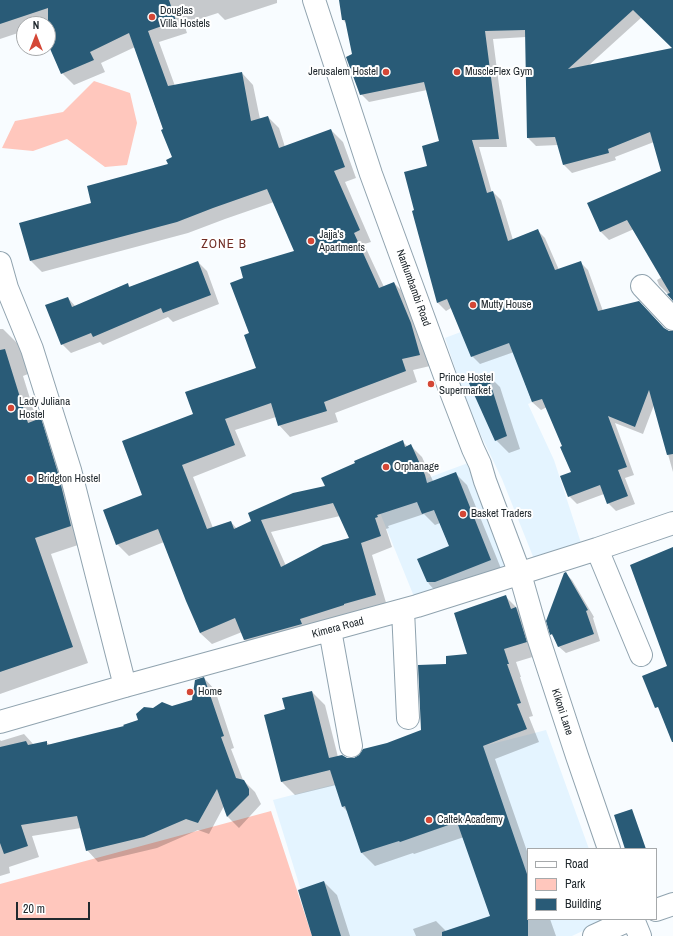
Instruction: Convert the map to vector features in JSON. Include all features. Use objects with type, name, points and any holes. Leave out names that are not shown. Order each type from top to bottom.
[{"type":"street","name":"Nanfumbambi Road","points":[[314,0],[372,174],[446,379],[480,464],[520,574]]},
{"type":"street","points":[[0,263],[4,290],[32,349],[70,470],[125,686]]},
{"type":"street","points":[[642,286],[673,319]]},
{"type":"street","name":"Kimera Road","points":[[0,722],[125,686],[403,610],[520,574],[673,523]]},
{"type":"street","points":[[597,549],[641,655]]},
{"type":"street","name":"Kikoni Lane","points":[[520,574],[540,645],[609,848]]},
{"type":"street","points":[[403,610],[408,718]]},
{"type":"street","points":[[330,630],[351,746]]},
{"type":"street","points":[[657,910],[673,904]]},
{"type":"street","points":[[594,936],[630,920]]},
{"type":"street","points":[[632,920],[640,936]]},
{"type":"shaded area","points":[[593,295],[620,367],[528,404],[554,460],[582,546],[536,564],[502,479],[475,423],[445,338],[518,310],[522,319]]},
{"type":"shaded area","points":[[468,463],[511,569],[415,599],[374,498]]},
{"type":"shaded area","name":"Caltek Academy","points":[[546,730],[589,848],[527,848],[527,920],[606,920],[572,936],[315,936],[273,800]]},
{"type":"green space","points":[[94,81],[130,93],[137,123],[127,165],[105,167],[67,139],[33,151],[2,148],[15,121],[63,112]]},
{"type":"green space","points":[[271,811],[312,936],[0,936],[0,884]]},
{"type":"building","points":[[0,0],[169,0],[176,21],[148,31],[168,86],[242,72],[251,121],[268,116],[279,148],[331,129],[345,167],[334,171],[360,230],[354,233],[379,288],[394,282],[411,323],[420,355],[402,359],[406,371],[324,402],[327,411],[278,426],[271,403],[225,419],[235,445],[182,465],[207,529],[231,521],[234,529],[251,521],[248,513],[293,493],[325,486],[321,478],[355,463],[354,461],[403,440],[405,447],[411,444],[427,483],[456,472],[491,560],[435,582],[427,582],[417,559],[449,546],[434,510],[422,514],[417,502],[377,515],[378,517],[375,518],[381,536],[361,543],[376,595],[300,619],[302,624],[244,640],[235,618],[200,633],[158,529],[116,545],[103,510],[142,495],[122,441],[193,414],[185,392],[256,368],[244,335],[249,333],[230,283],[243,278],[240,267],[294,251],[267,189],[177,222],[30,261],[19,223],[91,203],[87,186],[168,164],[166,160],[172,157],[161,130],[163,129],[129,33],[90,52],[94,60],[61,74],[53,56],[56,56],[56,16],[48,16],[48,8],[24,16],[16,16],[16,19],[0,24]],"holes":[[[333,503],[349,538],[323,545],[281,567],[261,520]]]},
{"type":"building","points":[[339,0],[673,0],[673,301],[667,294],[670,293],[627,220],[600,232],[587,203],[661,171],[650,132],[608,149],[609,153],[563,165],[555,137],[527,138],[525,30],[485,31],[499,139],[472,140],[487,193],[493,191],[508,241],[538,229],[555,270],[581,261],[598,311],[639,301],[664,328],[669,331],[673,331],[673,454],[667,455],[649,390],[635,427],[608,416],[627,467],[618,470],[628,496],[607,504],[600,485],[568,497],[560,476],[571,472],[560,447],[562,446],[542,399],[532,402],[509,343],[471,357],[447,299],[437,303],[412,211],[414,210],[404,172],[427,166],[422,146],[439,141],[424,82],[360,95],[346,57],[352,54],[345,20],[342,20]],"holes":[[[633,10],[672,48],[568,69]]]},
{"type":"building","points":[[198,261],[211,295],[163,313],[161,308],[93,337],[91,333],[61,345],[45,305],[68,297],[72,307],[128,283],[129,287]]},
{"type":"building","points":[[5,349],[28,423],[41,418],[58,473],[71,526],[35,538],[73,647],[0,672],[0,350]]},
{"type":"building","points":[[487,373],[507,436],[495,441],[468,381]]},
{"type":"building","points":[[673,547],[672,742],[658,707],[655,708],[642,676],[667,666],[630,565]]},
{"type":"building","points":[[566,572],[588,610],[586,611],[594,634],[558,647],[552,634],[550,635],[546,621],[564,573]]},
{"type":"building","points":[[506,595],[511,609],[516,607],[527,642],[504,649],[509,664],[507,664],[521,703],[517,704],[527,729],[483,746],[527,874],[528,936],[442,936],[442,932],[490,916],[457,822],[400,842],[399,841],[361,853],[345,806],[342,807],[330,770],[281,782],[264,715],[285,709],[282,698],[312,691],[329,758],[342,755],[347,758],[354,758],[359,755],[363,749],[387,743],[421,730],[418,665],[446,664],[446,656],[467,654],[454,613]]},
{"type":"building","points":[[204,677],[224,736],[221,737],[236,778],[244,780],[249,789],[249,795],[227,817],[217,789],[198,823],[186,819],[144,837],[86,851],[77,816],[21,825],[28,846],[4,854],[0,843],[0,747],[26,741],[28,745],[47,741],[47,745],[124,726],[123,725],[138,720],[136,714],[144,707],[153,708],[162,702],[172,706],[192,700],[195,680]]},
{"type":"building","points":[[632,809],[646,848],[625,848],[614,815]]},
{"type":"building","points":[[324,881],[341,936],[312,936],[298,890]]},
{"type":"place","name":"Douglas Villa Hostels","points":[[152,17]]},
{"type":"place","name":"Jerusalem Hostel","points":[[386,72]]},
{"type":"place","name":"MuscleFlex Gym","points":[[457,72]]},
{"type":"place","name":"Jajja's Apartments","points":[[311,241]]},
{"type":"place","name":"Mutty House","points":[[473,305]]},
{"type":"place","name":"Prince Hostel Supermarket","points":[[431,384]]},
{"type":"place","name":"Lady Juliana Hostel","points":[[11,408]]},
{"type":"place","name":"Orphanage","points":[[386,467]]},
{"type":"place","name":"Bridgton Hostel","points":[[30,479]]},
{"type":"place","name":"Basket Traders","points":[[463,514]]},
{"type":"place","name":"Home","points":[[190,692]]},
{"type":"place","name":"Caltek Academy","points":[[429,820]]},
{"type":"district","name":"ZONE B","points":[[224,245]]}]
